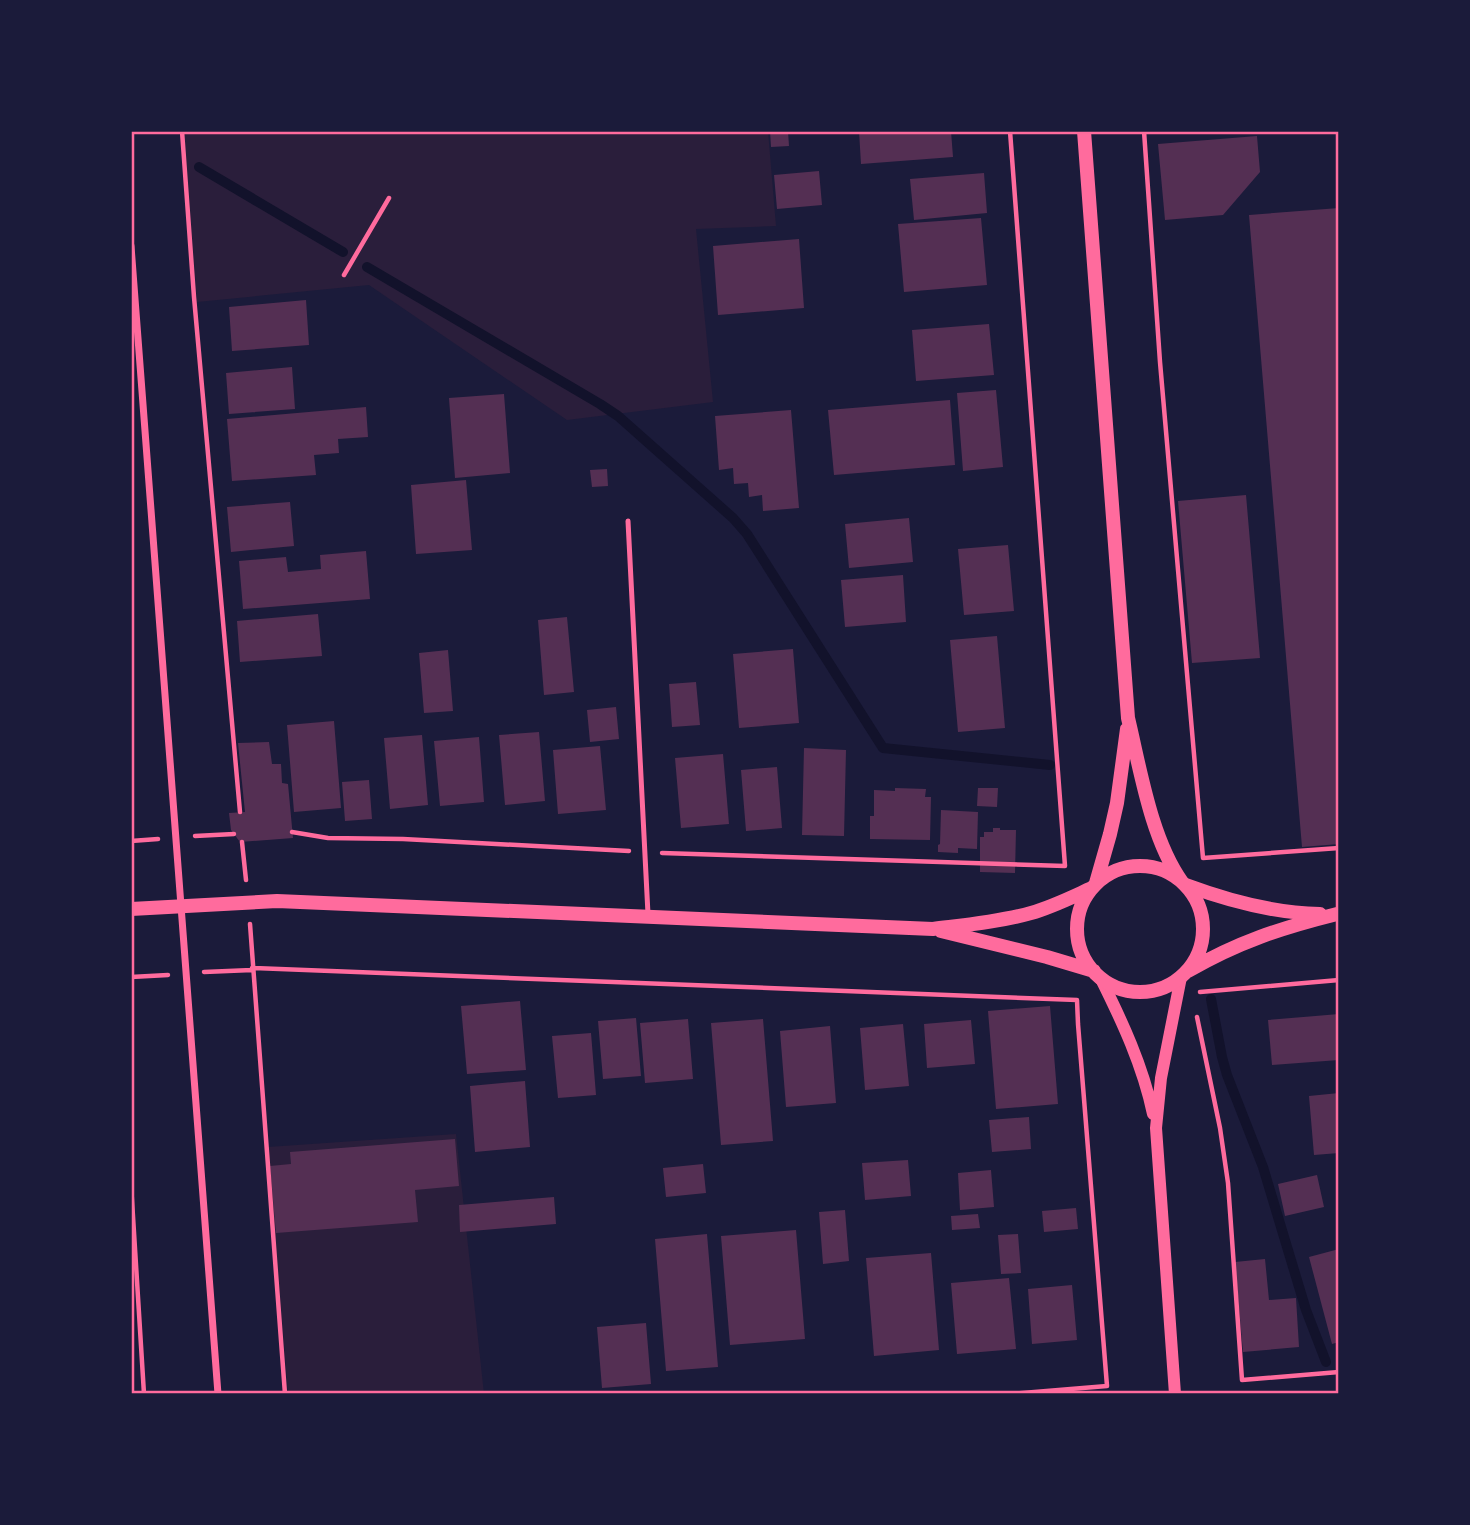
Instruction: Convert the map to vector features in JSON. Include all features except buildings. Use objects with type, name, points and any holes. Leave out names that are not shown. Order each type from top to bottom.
[{"type":"main road","points":[[1084,131],[1128,718],[1159,835],[1173,868],[1199,906],[1203,924],[1198,953],[1183,975]]},
{"type":"main road","points":[[1097,974],[1082,950],[1078,929],[1082,907],[1094,886],[1111,834],[1128,718]]},
{"type":"main road","points":[[131,909],[277,901],[933,929],[1032,913],[1094,886],[1109,874],[1137,866],[1156,868],[1183,883],[1229,900],[1275,910],[1338,914]]},
{"type":"main road","points":[[933,929],[1047,957],[1097,974],[1119,988],[1140,992],[1162,988],[1254,938],[1338,914]]},
{"type":"street","points":[[131,246],[218,1394]]},
{"type":"street","points":[[1097,974],[1137,1060],[1156,1128],[1175,1394]]},
{"type":"street","points":[[1156,1128],[1161,1078],[1183,975]]},
{"type":"lane","points":[[628,521],[648,917]]},
{"type":"path","points":[[182,131],[194,297],[240,812]]},
{"type":"path","points":[[292,832],[328,838],[403,839],[646,852],[1065,866],[1010,131]]},
{"type":"path","points":[[1144,131],[1160,362],[1203,858],[1339,848]]},
{"type":"path","points":[[344,275],[389,198]]},
{"type":"path","points":[[285,1394],[252,969],[1077,1000],[1107,1386],[1010,1394]]},
{"type":"path","points":[[1195,993],[1339,980]]},
{"type":"path","points":[[1196,1005],[1226,1173],[1242,1380],[1339,1372]]},
{"type":"path","points":[[131,1184],[144,1394]]},
{"type":"shaded area","points":[[184,131],[768,131],[776,226],[696,229],[713,402],[567,420],[369,285],[197,302]]},
{"type":"shaded area","points":[[456,1134],[484,1394],[288,1394],[268,1147]]},
{"type":"waterway","points":[[199,167],[343,252]]},
{"type":"waterway","points":[[367,267],[618,416],[733,518],[747,534],[883,748],[1050,765]]},
{"type":"waterway","points":[[1211,999],[1227,1075],[1263,1167],[1306,1310],[1326,1362]]}]
